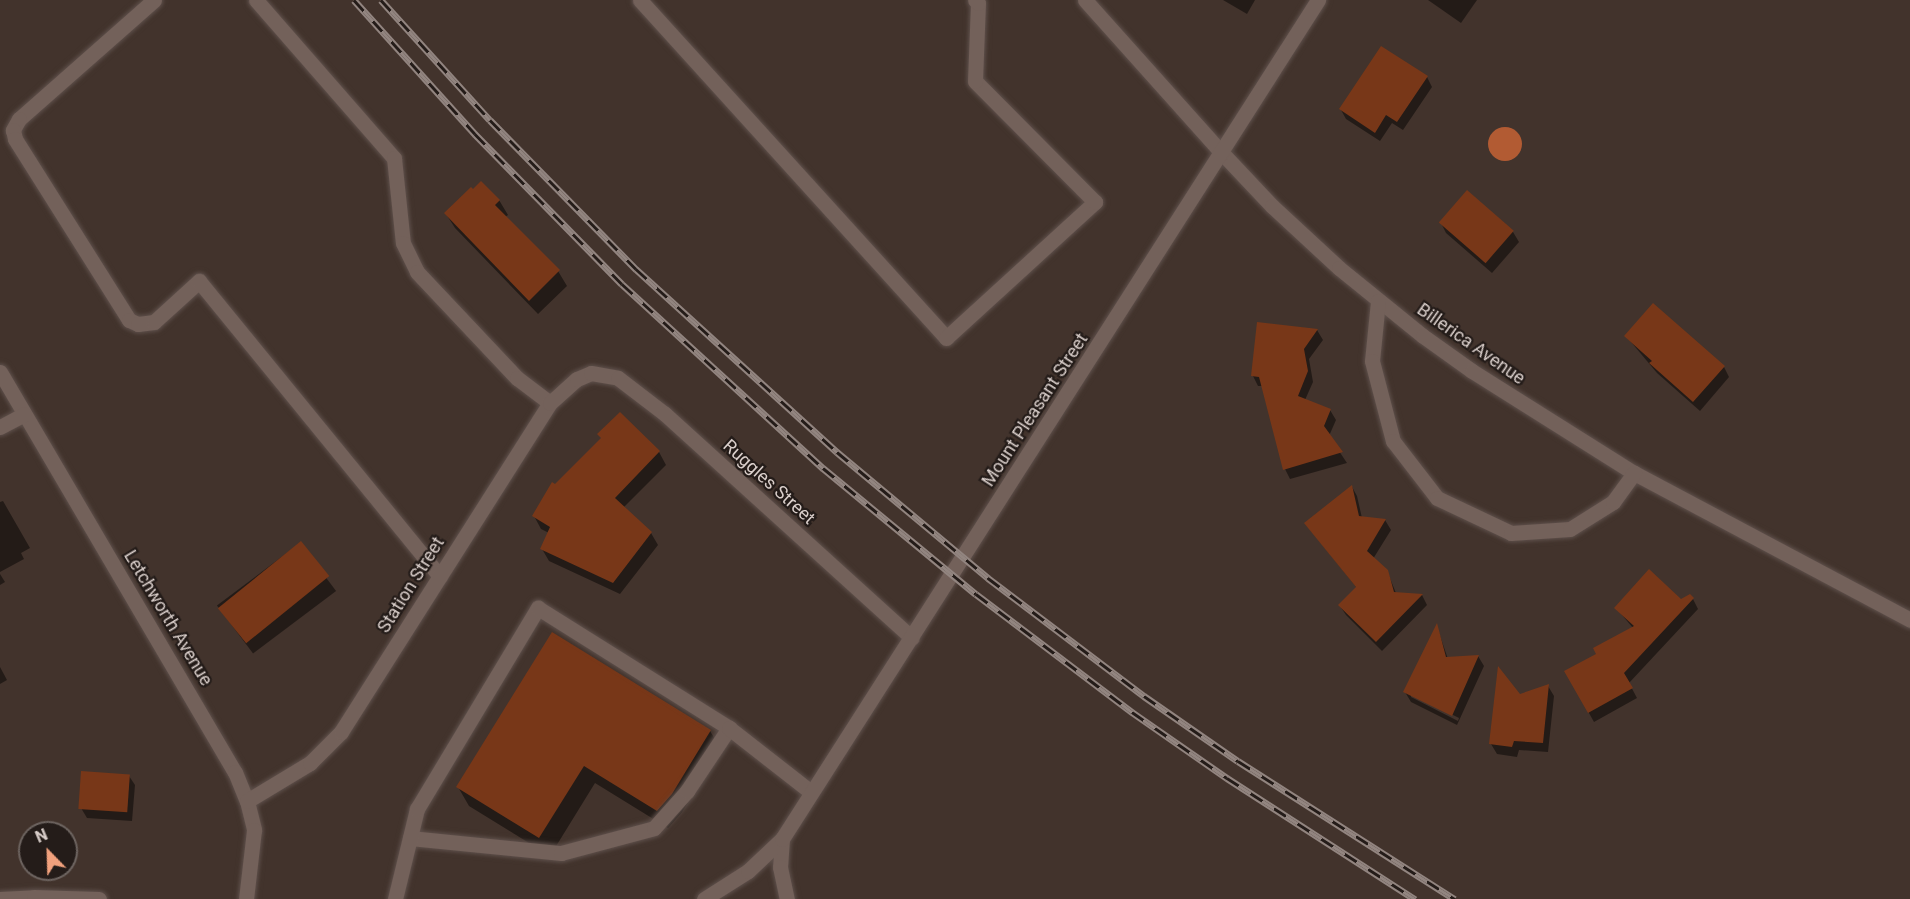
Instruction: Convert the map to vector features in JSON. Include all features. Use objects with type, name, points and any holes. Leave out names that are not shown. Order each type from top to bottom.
[{"type":"street","points":[[154,0],[19,119],[13,130],[15,139],[129,320],[138,324],[154,322],[199,281],[440,576]]},
{"type":"street","points":[[256,0],[394,158],[403,243],[417,272],[517,378],[550,403]]},
{"type":"street","points":[[640,0],[946,338],[1095,202],[975,81],[979,1]]},
{"type":"street","name":"Billerica Avenue","points":[[1085,0],[1222,153],[1297,230],[1378,301],[1472,371],[1634,473],[1910,620]]},
{"type":"street","name":"Mount Pleasant Street","points":[[704,899],[739,878],[782,839],[1318,0]]},
{"type":"street","points":[[1378,301],[1372,362],[1393,441],[1437,498],[1510,533],[1570,529],[1613,502],[1634,473]]},
{"type":"street","name":"Letchworth Avenue","points":[[0,372],[214,733],[248,801],[254,830],[246,899]]},
{"type":"street","name":"Station Street","points":[[248,801],[290,777],[341,732],[550,403],[577,378],[591,373]]},
{"type":"street","name":"Ruggles Street","points":[[591,373],[618,378],[665,414],[912,638]]},
{"type":"street","points":[[0,427],[24,414]]},
{"type":"street","points":[[395,899],[417,809],[538,608],[729,728],[811,792]]},
{"type":"street","points":[[410,838],[561,853],[654,828],[687,791],[729,728]]},
{"type":"street","name":"Mount Pleasant Street","points":[[782,839],[780,867],[787,899]]},
{"type":"street","points":[[0,898],[99,899]]},
{"type":"shaded area","points":[[1505,127],[1517,132],[1522,144],[1517,156],[1505,161],[1493,156],[1488,144],[1493,132]]},
{"type":"building","points":[[1381,46],[1428,76],[1397,122],[1386,115],[1375,133],[1339,109]]},
{"type":"building","points":[[481,181],[500,200],[495,205],[560,270],[529,301],[444,213],[471,187],[473,189]]},
{"type":"building","points":[[1467,190],[1514,231],[1486,263],[1439,222]]},
{"type":"building","points":[[1653,303],[1725,366],[1693,402],[1649,363],[1652,361],[1624,336]]},
{"type":"building","points":[[1257,322],[1318,329],[1304,349],[1308,371],[1298,396],[1331,409],[1324,426],[1343,452],[1283,470],[1259,377],[1251,376]]},
{"type":"building","points":[[620,412],[660,451],[615,498],[652,532],[613,583],[540,549],[550,527],[532,516],[552,482],[555,484],[601,438],[597,434]]},
{"type":"building","points":[[1352,485],[1359,516],[1386,519],[1367,551],[1388,570],[1394,592],[1423,594],[1376,642],[1338,605],[1356,587],[1304,523]]},
{"type":"building","points":[[301,541],[329,576],[246,643],[218,608]]},
{"type":"building","points":[[1649,569],[1681,599],[1690,594],[1694,598],[1624,673],[1633,688],[1588,713],[1564,671],[1596,654],[1593,648],[1634,626],[1614,608]]},
{"type":"building","points":[[1437,623],[1446,657],[1479,655],[1452,716],[1403,692]]},
{"type":"building","points":[[552,632],[711,730],[672,794],[657,811],[584,766],[539,838],[456,787]]},
{"type":"building","points":[[1498,666],[1520,694],[1549,684],[1543,743],[1514,741],[1512,747],[1489,744]]},
{"type":"building","points":[[81,771],[130,774],[127,812],[78,809]]},
{"type":"railway","points":[[354,0],[475,134],[622,284],[823,468],[976,594],[1132,712],[1227,778],[1415,899]]},
{"type":"railway","points":[[381,0],[490,120],[636,269],[837,452],[988,578],[1144,696],[1238,761],[1455,899]]}]
